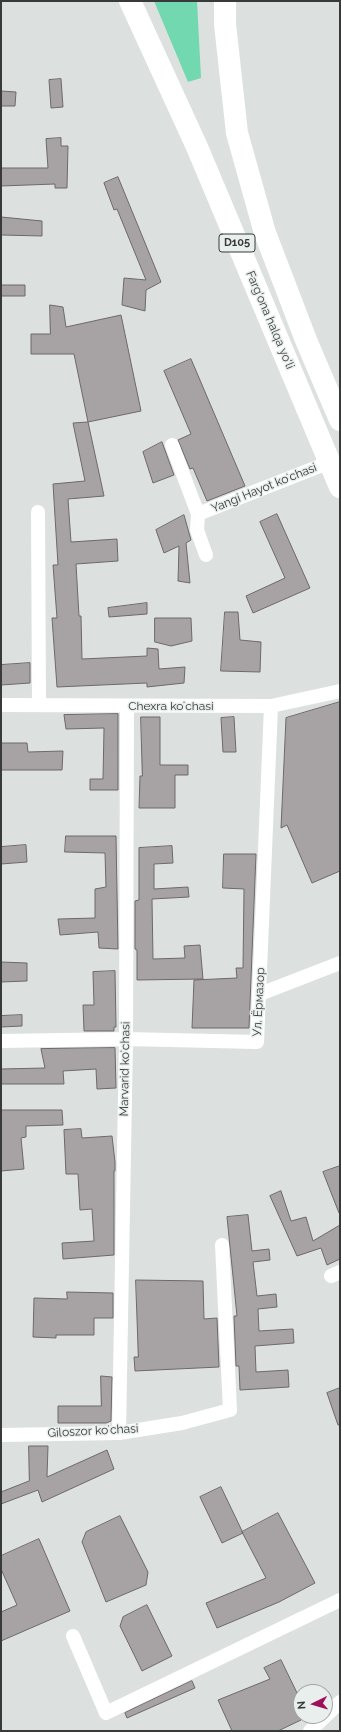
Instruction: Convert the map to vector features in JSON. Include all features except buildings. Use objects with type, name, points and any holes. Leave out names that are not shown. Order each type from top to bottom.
[{"type":"highway","name":"Farg‘ona halqa yo‘li","points":[[130,1],[197,146],[340,487]]},
{"type":"highway","name":"D105","points":[[225,1],[227,40],[238,133],[265,233],[306,340],[340,420]]},
{"type":"street","name":"Yangi Hayot koʻchasi","points":[[172,446],[198,514],[197,530],[206,555]]},
{"type":"street","name":"Yangi Hayot koʻchasi","points":[[198,514],[330,462]]},
{"type":"street","points":[[38,512],[39,706]]},
{"type":"street","name":"Chexra koʻchasi","points":[[1,705],[271,706],[340,691]]},
{"type":"street","name":"Marvarid koʻchasi","points":[[119,1433],[126,1039],[128,706]]},
{"type":"street","name":"Ул. Ёрмазор","points":[[1,1041],[126,1039],[257,1042],[271,706]]},
{"type":"street","points":[[260,994],[340,963]]},
{"type":"street","name":"Giloszor koʻchasi","points":[[1,1435],[119,1433],[182,1423],[230,1410],[222,1245]]},
{"type":"street","points":[[73,1636],[106,1713],[340,1600]]},
{"type":"street","points":[[310,1731],[340,1702]]},
{"type":"green space","points":[[154,1],[197,1],[201,78],[188,82]]}]
